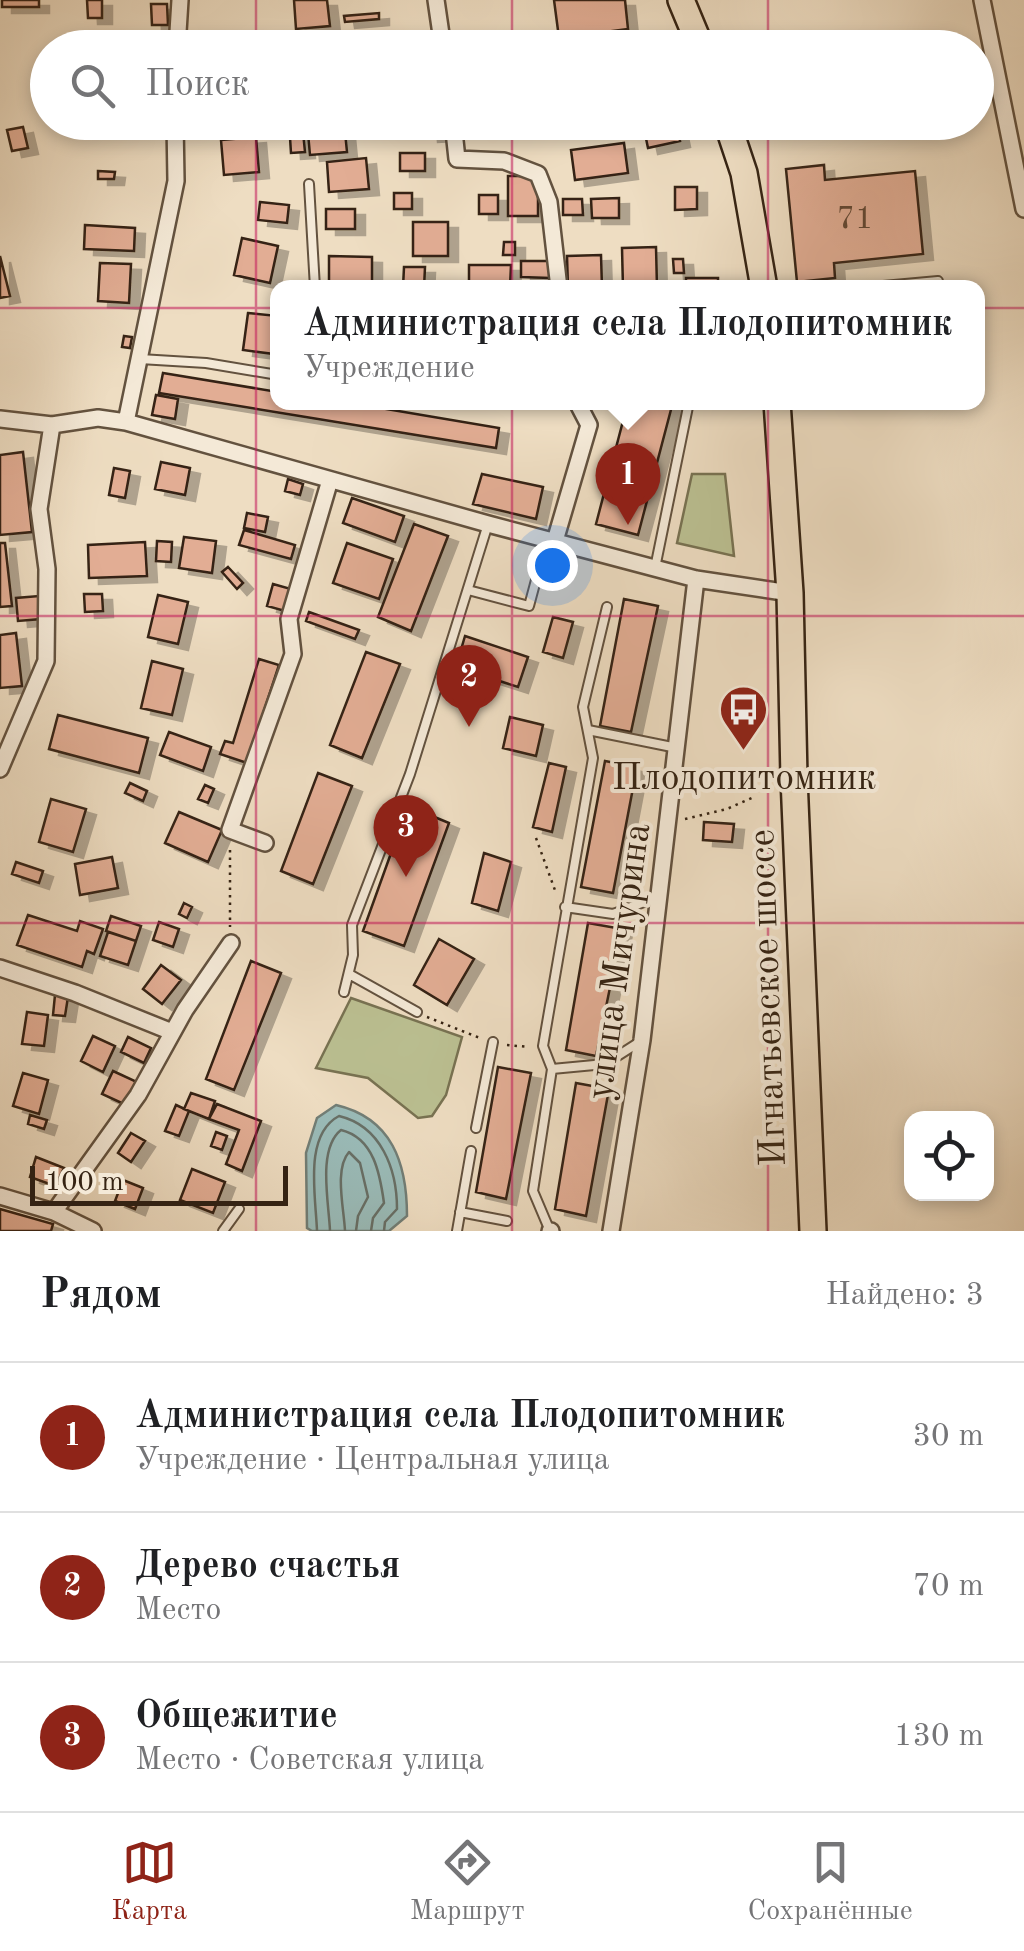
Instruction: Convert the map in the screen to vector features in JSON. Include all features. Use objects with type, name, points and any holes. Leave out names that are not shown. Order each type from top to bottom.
[{"type":"main road","points":[[681,0],[694,30]]},
{"type":"main road","points":[[733,140],[744,173],[763,280]]},
{"type":"main road","name":"Игнатьевское шоссе","points":[[778,410],[790,593],[813,1231]]},
{"type":"street","points":[[178,30],[180,0]]},
{"type":"street","points":[[436,0],[440,30]]},
{"type":"street","points":[[982,0],[988,30]]},
{"type":"street","points":[[994,60],[1024,209]]},
{"type":"street","points":[[126,422],[176,180],[175,140]]},
{"type":"street","points":[[455,140],[458,159],[504,161],[538,174],[548,202],[558,280]]},
{"type":"street","points":[[551,540],[589,425],[582,410]]},
{"type":"street","points":[[0,419],[52,425],[98,418],[126,422],[696,579],[790,593]]},
{"type":"street","points":[[0,769],[46,661],[47,569],[39,509],[52,425]]},
{"type":"street","points":[[265,844],[230,830],[293,654],[289,620],[330,480]]},
{"type":"street","name":"улица Мичурина","points":[[611,1231],[642,1040],[696,579]]},
{"type":"street","points":[[54,1212],[138,1095],[172,1032],[231,944]]},
{"type":"street","points":[[0,968],[172,1032]]},
{"type":"street","points":[[0,1196],[54,1212],[93,1231]]},
{"type":"lane","points":[[308,184],[314,280]]},
{"type":"lane","points":[[140,359],[206,363],[270,374]]},
{"type":"lane","points":[[655,568],[687,410]]},
{"type":"lane","points":[[344,992],[353,955],[352,925],[410,774],[488,524]]},
{"type":"lane","points":[[468,590],[529,606],[551,540]]},
{"type":"lane","points":[[550,1231],[532,1191],[552,1068],[543,1046],[593,758],[583,706],[607,607]]},
{"type":"lane","points":[[588,730],[678,748]]},
{"type":"lane","points":[[565,907],[613,914],[660,896]]},
{"type":"lane","points":[[349,974],[417,1012]]},
{"type":"lane","points":[[552,1068],[605,1064],[642,1040]]},
{"type":"lane","points":[[476,1128],[492,1042]]},
{"type":"lane","points":[[457,1231],[472,1151]]},
{"type":"lane","points":[[223,1231],[239,1208]]},
{"type":"lane","points":[[460,1212],[507,1221]]},
{"type":"path","points":[[669,822],[727,809],[756,796]]},
{"type":"path","points":[[230,830],[231,944]]},
{"type":"path","points":[[536,838],[553,888],[565,907]]},
{"type":"path","points":[[417,1012],[492,1042],[543,1046]]},
{"type":"green space","points":[[692,474],[725,474],[734,556],[677,543]]},
{"type":"green space","points":[[351,998],[462,1037],[446,1095],[432,1116],[418,1118],[368,1078],[316,1068]]},
{"type":"water","points":[[336,1105],[371,1120],[383,1132],[399,1161],[407,1216],[389,1231],[307,1228],[306,1153],[317,1118]]},
{"type":"building","points":[[2,0],[39,0],[39,7],[2,7]]},
{"type":"building","points":[[87,0],[102,0],[102,18],[88,18]]},
{"type":"building","points":[[294,0],[327,0],[330,26],[296,29]]},
{"type":"building","points":[[554,0],[625,0],[628,29],[558,30]]},
{"type":"building","points":[[151,4],[167,4],[168,25],[152,25]]},
{"type":"building","points":[[379,13],[379,19],[345,22],[344,16]]},
{"type":"building","points":[[23,127],[28,148],[12,151],[7,130]]},
{"type":"building","points":[[221,140],[256,140],[259,172],[224,175]]},
{"type":"building","points":[[290,140],[304,140],[305,152],[291,153]]},
{"type":"building","points":[[309,140],[346,140],[347,152],[310,155]]},
{"type":"building","points":[[646,140],[680,140],[680,141],[648,148]]},
{"type":"building","points":[[624,143],[628,173],[575,180],[571,150]]},
{"type":"building","points":[[400,153],[425,153],[425,171],[400,171]]},
{"type":"building","points":[[366,158],[369,189],[329,192],[327,162]]},
{"type":"building","points":[[824,165],[825,180],[915,171],[923,254],[834,263],[835,278],[797,280],[786,169]]},
{"type":"building","points":[[98,171],[115,172],[114,179],[98,179]]},
{"type":"building","points":[[508,176],[538,176],[538,216],[508,216]]},
{"type":"building","points":[[675,187],[697,187],[697,209],[675,210]]},
{"type":"building","points":[[394,193],[412,193],[412,209],[394,209]]},
{"type":"building","points":[[479,195],[498,195],[498,214],[479,214]]},
{"type":"building","points":[[619,198],[619,218],[592,218],[591,199]]},
{"type":"building","points":[[563,199],[582,199],[583,215],[563,215]]},
{"type":"building","points":[[260,202],[289,205],[287,223],[258,220]]},
{"type":"building","points":[[326,209],[355,209],[355,229],[326,229]]},
{"type":"building","points":[[413,222],[448,222],[448,256],[413,256]]},
{"type":"building","points":[[85,225],[135,228],[134,251],[84,249]]},
{"type":"building","points":[[242,238],[278,246],[270,283],[234,275]]},
{"type":"building","points":[[504,242],[515,242],[515,255],[503,255]]},
{"type":"building","points":[[656,247],[657,280],[623,280],[622,248]]},
{"type":"building","points":[[601,255],[602,280],[568,280],[567,256]]},
{"type":"building","points":[[0,256],[10,296],[0,298]]},
{"type":"building","points":[[329,256],[372,257],[372,280],[329,280]]},
{"type":"building","points":[[673,259],[683,259],[684,273],[674,273]]},
{"type":"building","points":[[521,261],[551,261],[550,278],[521,277]]},
{"type":"building","points":[[100,263],[131,264],[129,303],[98,301]]},
{"type":"building","points":[[469,265],[511,265],[510,280],[469,280]]},
{"type":"building","points":[[404,267],[425,267],[424,280],[403,280]]},
{"type":"building","points":[[686,278],[718,278],[718,280]]},
{"type":"building","points":[[248,313],[270,315],[270,353],[243,350]]},
{"type":"building","points":[[124,336],[132,337],[130,348],[122,347]]},
{"type":"building","points":[[163,373],[270,391],[270,410],[392,410],[499,428],[496,448],[159,393]]},
{"type":"building","points":[[156,395],[178,399],[175,419],[152,415]]},
{"type":"building","points":[[626,410],[671,410],[638,535],[596,524]]},
{"type":"building","points":[[23,452],[32,532],[0,535],[0,455]]},
{"type":"building","points":[[161,462],[190,468],[185,495],[155,489]]},
{"type":"building","points":[[114,468],[130,471],[125,498],[109,495]]},
{"type":"building","points":[[482,474],[543,487],[536,519],[473,504]]},
{"type":"building","points":[[288,479],[303,484],[300,495],[285,491]]},
{"type":"building","points":[[352,498],[404,516],[395,542],[343,523]]},
{"type":"building","points":[[247,513],[268,517],[265,532],[244,528]]},
{"type":"building","points":[[414,524],[448,536],[411,631],[378,617]]},
{"type":"building","points":[[244,530],[295,545],[291,559],[239,545]]},
{"type":"building","points":[[184,537],[216,541],[212,573],[179,568]]},
{"type":"building","points":[[157,541],[172,542],[171,562],[156,561]]},
{"type":"building","points":[[145,542],[147,576],[89,578],[88,545]]},
{"type":"building","points":[[0,543],[5,543],[12,606],[0,607]]},
{"type":"building","points":[[347,543],[393,559],[379,599],[333,583]]},
{"type":"building","points":[[228,567],[243,583],[237,589],[222,572]]},
{"type":"building","points":[[273,584],[291,589],[285,611],[267,606]]},
{"type":"building","points":[[84,594],[102,594],[103,611],[85,612]]},
{"type":"building","points":[[158,595],[188,602],[178,644],[148,637]]},
{"type":"building","points":[[39,596],[41,619],[18,621],[16,598]]},
{"type":"building","points":[[624,599],[658,606],[631,732],[600,726]]},
{"type":"building","points":[[309,612],[359,630],[355,639],[306,621]]},
{"type":"building","points":[[553,617],[573,622],[563,658],[543,652]]},
{"type":"building","points":[[16,633],[22,686],[0,688],[0,635]]},
{"type":"building","points":[[465,636],[528,657],[518,687],[456,667]]},
{"type":"building","points":[[366,652],[400,664],[362,758],[330,745]]},
{"type":"building","points":[[259,659],[279,665],[247,763],[220,754],[225,741],[233,743]]},
{"type":"building","points":[[152,661],[183,669],[172,715],[141,708]]},
{"type":"building","points":[[58,715],[148,738],[139,773],[49,749]]},
{"type":"building","points":[[510,717],[543,725],[536,756],[503,748]]},
{"type":"building","points":[[169,732],[211,747],[203,771],[160,755]]},
{"type":"building","points":[[605,761],[637,767],[613,893],[581,887]]},
{"type":"building","points":[[549,763],[566,767],[552,832],[533,827]]},
{"type":"building","points":[[318,773],[352,786],[313,884],[281,871]]},
{"type":"building","points":[[130,783],[147,791],[143,801],[125,793]]},
{"type":"building","points":[[205,785],[214,789],[208,803],[198,799]]},
{"type":"building","points":[[51,799],[86,809],[73,852],[39,842]]},
{"type":"building","points":[[408,806],[449,823],[404,946],[363,931]]},
{"type":"building","points":[[179,812],[222,830],[208,862],[165,843]]},
{"type":"building","points":[[704,822],[734,824],[732,842],[703,840]]},
{"type":"building","points":[[484,853],[511,862],[498,911],[472,903]]},
{"type":"building","points":[[112,857],[118,888],[80,895],[75,864]]},
{"type":"building","points":[[16,862],[43,871],[39,883],[12,874]]},
{"type":"building","points":[[184,903],[192,907],[187,918],[179,914]]},
{"type":"building","points":[[28,915],[77,931],[80,921],[103,929],[94,954],[87,951],[82,967],[17,945]]},
{"type":"building","points":[[111,916],[141,926],[136,941],[106,931]]},
{"type":"building","points":[[159,922],[179,929],[173,947],[153,940]]},
{"type":"building","points":[[588,923],[622,929],[596,1056],[566,1050]]},
{"type":"building","points":[[108,932],[136,941],[128,965],[100,956]]},
{"type":"building","points":[[439,939],[474,959],[447,1005],[414,985]]},
{"type":"building","points":[[251,961],[281,973],[234,1090],[206,1079]]},
{"type":"building","points":[[161,965],[181,980],[162,1004],[143,989]]},
{"type":"building","points":[[55,995],[68,997],[65,1016],[53,1015]]},
{"type":"building","points":[[27,1012],[48,1015],[44,1046],[22,1044]]},
{"type":"building","points":[[93,1036],[115,1046],[103,1072],[81,1061]]},
{"type":"building","points":[[128,1037],[151,1048],[144,1063],[121,1052]]},
{"type":"building","points":[[498,1067],[531,1073],[506,1199],[476,1192]]},
{"type":"building","points":[[113,1071],[137,1082],[126,1105],[102,1094]]},
{"type":"building","points":[[23,1073],[48,1080],[39,1114],[13,1106]]},
{"type":"building","points":[[576,1083],[609,1089],[586,1216],[555,1209]]},
{"type":"building","points":[[191,1093],[215,1101],[209,1119],[184,1109]]},
{"type":"building","points":[[217,1104],[261,1121],[242,1171],[226,1164],[239,1130],[209,1119]]},
{"type":"building","points":[[176,1105],[189,1111],[179,1136],[165,1131]]},
{"type":"building","points":[[30,1115],[47,1120],[44,1129],[28,1124]]},
{"type":"building","points":[[216,1132],[227,1136],[222,1150],[211,1146]]},
{"type":"building","points":[[131,1133],[145,1141],[131,1162],[118,1153]]},
{"type":"building","points":[[36,1157],[64,1168],[55,1186],[30,1177]]},
{"type":"building","points":[[192,1169],[225,1182],[213,1213],[180,1200]]},
{"type":"building","points":[[123,1180],[143,1188],[135,1209],[115,1201]]},
{"type":"building","points":[[0,1209],[53,1224],[51,1231],[0,1231]]},
{"type":"place","name":"Администрация села Плодопитомник","points":[[628,525]]},
{"type":"place","name":"Дерево счастья","points":[[469,727]]},
{"type":"place","name":"Плодопитомник","points":[[744,752]]},
{"type":"place","name":"Общежитие","points":[[406,877]]}]
